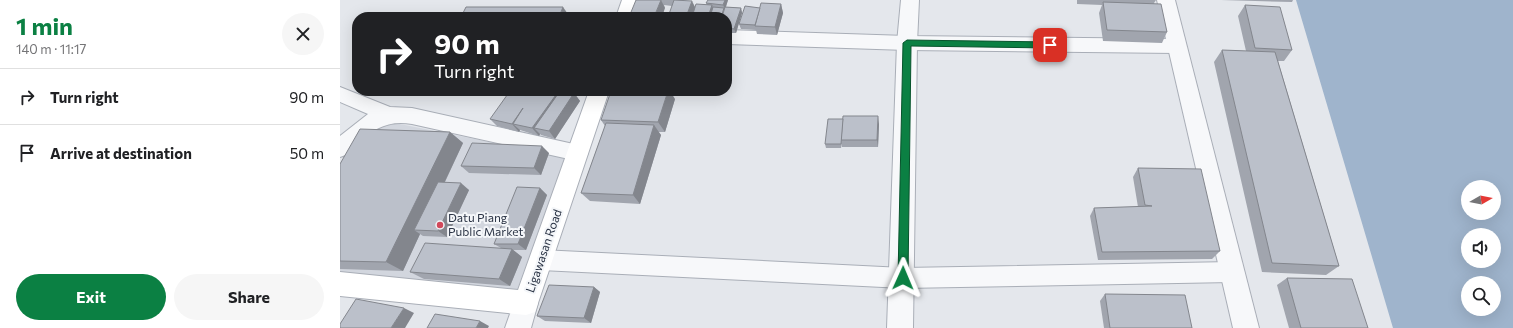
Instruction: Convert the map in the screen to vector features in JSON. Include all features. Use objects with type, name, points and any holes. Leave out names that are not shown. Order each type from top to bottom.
[{"type":"main road","points":[[627,12],[632,0]]},
{"type":"main road","name":"Ligawasan Road","points":[[340,284],[526,303],[597,96]]},
{"type":"street","points":[[900,328],[903,278],[907,43],[910,0]]},
{"type":"street","points":[[1166,0],[1246,328]]},
{"type":"street","points":[[732,37],[907,43],[1176,46]]},
{"type":"street","points":[[340,94],[389,115]]},
{"type":"street","points":[[340,149],[350,137],[370,123],[389,115],[405,115],[578,153]]},
{"type":"street","points":[[541,260],[903,278],[1232,272]]},
{"type":"street","points":[[518,328],[526,303]]},
{"type":"shaded area","name":"Datu Piang Public Market","points":[[390,122],[565,157],[516,293],[340,275],[340,176],[364,135]]},
{"type":"water","points":[[1296,0],[1513,0],[1513,328],[1393,328]]},
{"type":"building","points":[[636,0],[661,0],[656,12],[631,12]]},
{"type":"building","points":[[674,0],[692,1],[688,12],[670,12]]},
{"type":"building","points":[[708,0],[725,0],[723,5],[706,3]]},
{"type":"building","points":[[1103,2],[1161,4],[1167,32],[1107,30]]},
{"type":"building","points":[[761,3],[781,4],[775,27],[755,26]]},
{"type":"building","points":[[696,4],[712,5],[710,12],[694,12]]},
{"type":"building","points":[[1245,5],[1280,7],[1292,50],[1255,48]]},
{"type":"building","points":[[745,6],[760,8],[755,25],[739,24]]},
{"type":"building","points":[[466,7],[563,7],[561,12],[464,12]]},
{"type":"building","points":[[713,7],[724,8],[723,12],[712,12]]},
{"type":"building","points":[[725,7],[741,8],[734,29],[732,29],[732,12],[724,12]]},
{"type":"building","points":[[1222,50],[1275,52],[1339,266],[1272,263]]},
{"type":"building","points":[[506,96],[555,96],[532,128],[513,124],[523,108],[512,124],[490,119]]},
{"type":"building","points":[[556,96],[572,96],[549,131],[534,128]]},
{"type":"building","points":[[609,96],[666,96],[658,122],[601,120]]},
{"type":"building","points":[[843,116],[878,116],[877,140],[841,140]]},
{"type":"building","points":[[828,119],[843,119],[841,144],[825,144]]},
{"type":"building","points":[[606,123],[654,125],[633,195],[581,193]]},
{"type":"building","points":[[360,129],[450,132],[386,262],[340,261],[340,164]]},
{"type":"building","points":[[472,143],[542,146],[534,168],[461,166]]},
{"type":"building","points":[[1138,168],[1201,169],[1220,251],[1102,252],[1094,208],[1152,206],[1145,205]]},
{"type":"building","points":[[438,182],[461,183],[438,231],[414,230]]},
{"type":"building","points":[[517,187],[540,188],[518,244],[494,244]]},
{"type":"building","points":[[425,243],[512,249],[499,279],[410,272]]},
{"type":"building","points":[[1287,278],[1352,279],[1368,328],[1301,328]]},
{"type":"building","points":[[549,285],[594,287],[584,318],[537,316]]},
{"type":"building","points":[[1105,294],[1185,295],[1192,328],[1110,328]]},
{"type":"building","points":[[356,299],[404,308],[391,328],[340,328],[340,324]]},
{"type":"building","points":[[435,314],[480,321],[476,328],[427,328]]},
{"type":"place","name":"Datu Piang Public Market","points":[[440,225]]},
{"type":"route","points":[[903,278],[907,43],[1050,45]]}]
